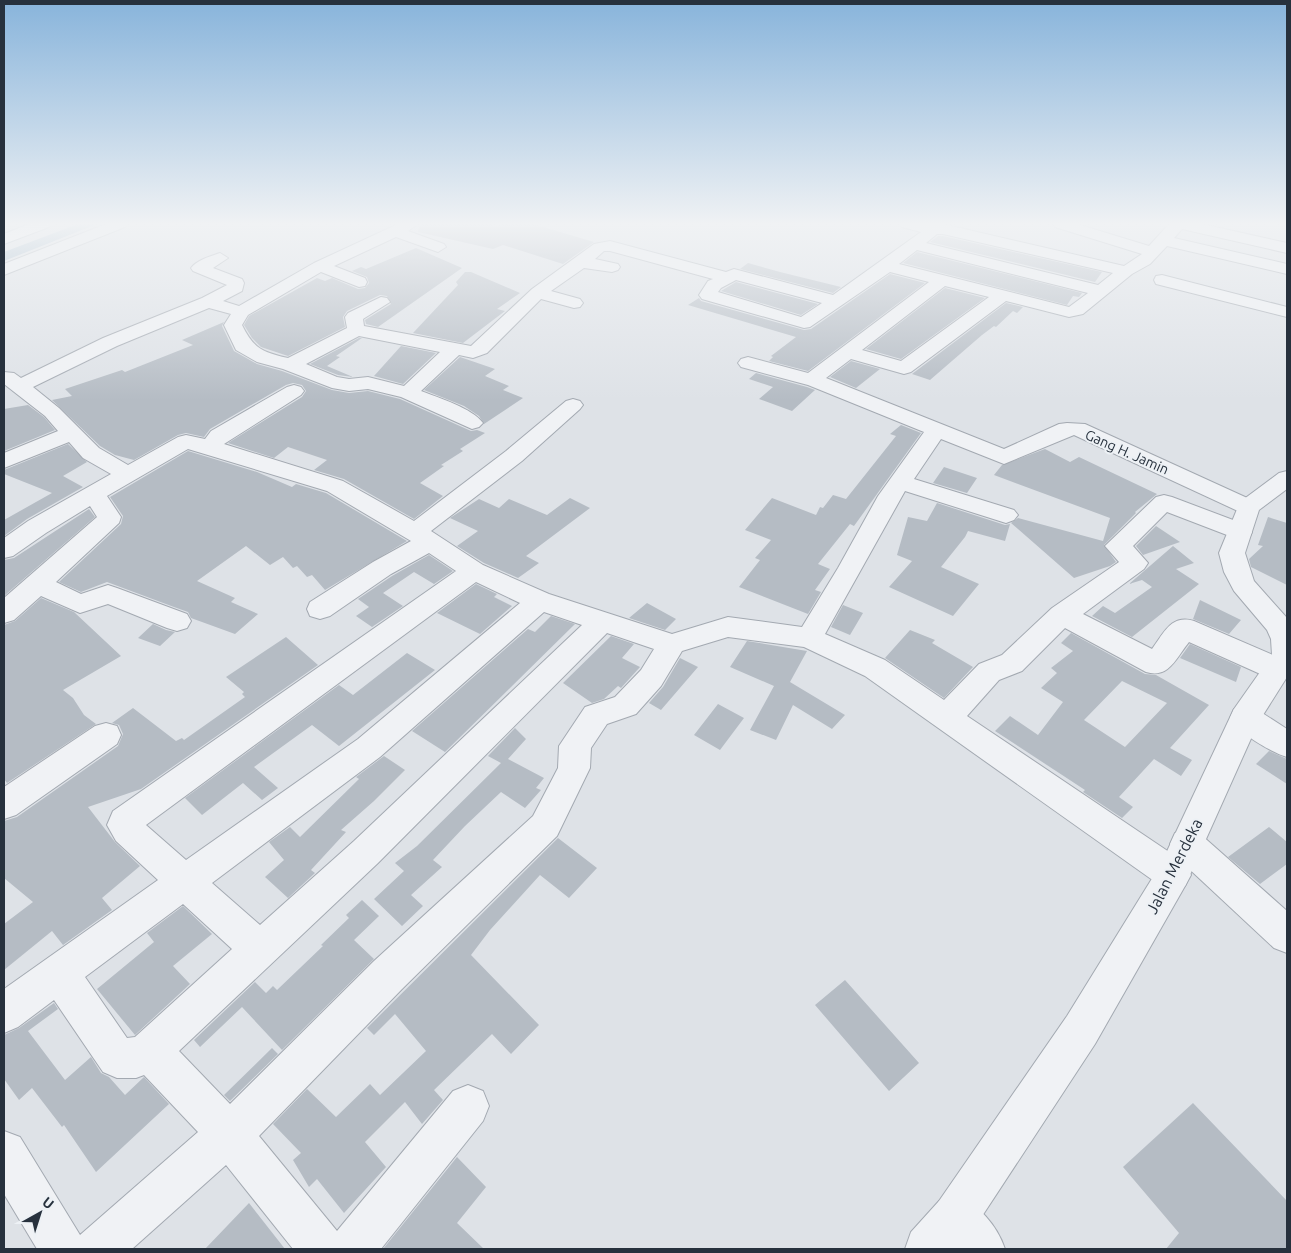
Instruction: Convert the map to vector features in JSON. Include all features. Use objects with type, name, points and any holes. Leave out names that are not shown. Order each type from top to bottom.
[{"type":"street","points":[[12,380],[208,302],[238,285],[232,282]]},
{"type":"street","points":[[292,282],[241,312],[233,325],[243,346],[264,358],[290,364],[332,382],[349,384],[368,383],[408,393],[448,409],[472,424]]},
{"type":"street","points":[[290,364],[356,330],[473,352],[480,349],[525,303],[553,282]]},
{"type":"street","points":[[718,282],[714,285],[708,296],[796,322],[809,321],[863,282]]},
{"type":"street","points":[[772,282],[836,300]]},
{"type":"street","points":[[815,381],[814,378],[939,282]]},
{"type":"street","points":[[951,282],[1070,312],[1076,310],[1112,282]]},
{"type":"street","points":[[1063,282],[1101,292]]},
{"type":"street","points":[[1172,282],[1287,312]]},
{"type":"street","points":[[538,293],[574,303]]},
{"type":"street","points":[[848,352],[904,368],[1002,296]]},
{"type":"street","points":[[208,302],[241,312]]},
{"type":"street","points":[[356,330],[354,317],[381,302]]},
{"type":"street","points":[[408,393],[454,349]]},
{"type":"street","points":[[748,363],[815,381],[937,429],[901,482],[809,638]]},
{"type":"street","points":[[12,380],[52,412],[91,453],[128,474]]},
{"type":"street","points":[[210,447],[219,436],[294,391]]},
{"type":"street","points":[[320,609],[382,568],[422,537],[573,405]]},
{"type":"street","name":"Gang H. Jamin","points":[[937,429],[1004,457],[1071,428],[1248,507]]},
{"type":"street","points":[[4,461],[72,432]]},
{"type":"street","points":[[4,550],[37,527],[182,443],[210,447],[335,486],[422,537],[474,571],[540,601],[602,622],[672,644],[728,627],[809,638],[875,668],[947,717],[1180,860],[1287,935]]},
{"type":"street","points":[[1062,615],[1156,664],[1184,628],[1283,660],[1285,638],[1278,625],[1243,585],[1232,553],[1248,507],[1287,478]]},
{"type":"street","points":[[901,482],[1006,515]]},
{"type":"street","points":[[4,613],[109,519],[94,494]]},
{"type":"street","points":[[947,717],[989,672],[1012,663],[1062,615],[1135,563],[1118,546],[1164,502],[1240,532]]},
{"type":"street","points":[[259,949],[182,882],[126,828],[124,825],[127,818],[474,571]]},
{"type":"street","points":[[37,583],[80,604],[108,594],[177,622]]},
{"type":"street","points":[[4,1013],[369,748],[540,601]]},
{"type":"street","points":[[58,972],[117,1058],[136,1058],[149,1051],[366,852],[602,622]]},
{"type":"street","points":[[98,1249],[198,1160],[228,1136],[388,975],[545,826],[574,768],[575,746],[596,715],[625,706],[651,678],[672,644]]},
{"type":"street","name":"Jalan Merdeka","points":[[955,1238],[1081,1030],[1180,860],[1245,718],[1283,660]]},
{"type":"street","points":[[1245,718],[1287,744]]},
{"type":"street","points":[[4,805],[106,735]]},
{"type":"street","points":[[149,1051],[181,1081],[284,1201],[322,1249]]},
{"type":"street","points":[[352,1249],[468,1106]]},
{"type":"street","points":[[4,1153],[64,1249]]},
{"type":"building","points":[[309,282],[343,282],[358,289],[365,288],[369,283],[441,282],[378,327],[366,324],[365,320],[391,304],[387,296],[380,295],[347,311],[343,317],[345,327],[288,356],[261,347],[252,338],[244,325],[249,316]]},
{"type":"building","points":[[456,282],[495,282],[520,293],[497,309],[505,311],[463,343],[413,333],[458,285]]},
{"type":"building","points":[[738,282],[818,304],[801,315],[721,291]]},
{"type":"building","points":[[792,282],[823,282],[841,287],[833,293]]},
{"type":"building","points":[[878,282],[925,283],[808,371],[769,361],[773,357],[771,356],[796,337],[688,305],[699,298],[701,301],[804,330],[811,329]]},
{"type":"building","points":[[979,282],[1040,282],[1082,293],[1079,297],[1073,296],[1067,305]]},
{"type":"building","points":[[945,288],[985,298],[901,359],[866,349]]},
{"type":"building","points":[[1006,303],[1023,307],[1017,313],[1013,311],[996,327],[994,326],[982,335],[930,380],[912,374]]},
{"type":"building","points":[[224,322],[222,326],[234,351],[257,364],[282,371],[332,390],[349,393],[368,391],[400,399],[471,431],[477,430],[485,433],[460,449],[463,451],[441,465],[444,466],[420,483],[443,496],[414,519],[344,479],[314,470],[327,460],[288,447],[274,458],[228,443],[302,397],[306,391],[302,385],[293,383],[286,385],[210,429],[204,437],[186,433],[178,435],[134,460],[115,455],[100,446],[52,400],[72,396],[65,389],[122,370],[125,372],[193,345],[182,340]]},
{"type":"building","points":[[362,338],[336,356],[340,357],[327,366],[353,377],[338,375],[310,364]]},
{"type":"building","points":[[401,346],[436,353],[403,384],[374,376]]},
{"type":"building","points":[[460,357],[495,369],[485,376],[509,386],[503,390],[523,398],[484,424],[479,416],[464,406],[424,390]]},
{"type":"building","points":[[851,361],[880,369],[856,388],[830,377]]},
{"type":"building","points":[[756,373],[815,390],[792,411],[759,399],[773,387],[749,379]]},
{"type":"building","points":[[28,405],[44,417],[55,430],[4,451],[4,409]]},
{"type":"building","points":[[901,425],[921,433],[854,526],[850,524],[818,564],[830,569],[815,590],[821,592],[808,614],[739,587],[760,560],[755,558],[771,540],[745,530],[772,498],[816,515],[820,507],[823,508],[833,495],[846,499],[896,436],[890,434]]},
{"type":"building","points":[[68,444],[87,462],[63,476],[83,487],[27,519],[4,536],[4,520],[52,493],[4,474],[4,470]]},
{"type":"building","points":[[1045,449],[1070,462],[1079,457],[1157,494],[1135,512],[1104,545],[1116,562],[1110,566],[1074,578],[1011,523],[1018,518],[1103,541],[1110,518],[994,475],[1002,465]]},
{"type":"building","points":[[188,451],[257,472],[292,487],[296,484],[326,493],[407,541],[325,590],[312,575],[307,577],[297,566],[293,568],[283,557],[270,565],[246,546],[197,581],[235,598],[231,602],[258,614],[235,634],[191,618],[188,612],[107,582],[81,592],[59,582],[121,524],[123,516],[110,497]]},
{"type":"building","points":[[944,467],[977,478],[967,493],[933,483]]},
{"type":"building","points":[[570,498],[590,508],[526,556],[539,563],[518,578],[484,563],[457,546],[478,531],[450,518],[479,499],[499,508],[509,499],[547,515]]},
{"type":"building","points":[[937,503],[1005,525],[1010,524],[1005,541],[968,531],[941,567],[979,584],[953,616],[889,587],[912,561],[897,555],[908,517],[927,521]]},
{"type":"building","points":[[89,509],[95,517],[4,596],[4,560],[14,558]]},
{"type":"building","points":[[1268,517],[1287,523],[1287,585],[1251,567],[1249,559],[1263,546],[1258,545]]},
{"type":"building","points":[[1156,526],[1180,542],[1143,555],[1136,546]]},
{"type":"building","points":[[1173,546],[1194,563],[1176,569],[1199,584],[1132,637],[1092,616],[1103,606],[1115,613],[1152,587],[1142,580],[1129,584]]},
{"type":"building","points":[[429,555],[453,571],[434,584],[414,572],[383,593],[403,606],[372,627],[356,616],[369,607],[358,599],[392,576]]},
{"type":"building","points":[[476,584],[497,594],[494,597],[512,606],[480,634],[437,613]]},
{"type":"building","points":[[41,598],[74,612],[121,656],[63,690],[73,698],[84,715],[96,724],[7,783],[4,779],[4,625],[15,621]]},
{"type":"building","points":[[1200,600],[1241,620],[1229,634],[1193,619]]},
{"type":"building","points":[[647,603],[676,619],[665,630],[629,618]]},
{"type":"building","points":[[843,605],[863,613],[850,635],[831,627]]},
{"type":"building","points":[[551,616],[575,624],[445,752],[412,731],[528,629],[535,632]]},
{"type":"building","points":[[153,624],[175,632],[160,646],[138,638]]},
{"type":"building","points":[[910,630],[935,640],[932,643],[973,667],[944,698],[885,658]]},
{"type":"building","points":[[1071,633],[1145,674],[1156,675],[1209,705],[1170,748],[1192,760],[1181,776],[1154,759],[1119,797],[1133,807],[1122,818],[1083,792],[1085,790],[995,731],[1010,716],[1038,735],[1063,702],[1041,688],[1057,673],[1051,668],[1073,651],[1061,643]],"holes":[[[1122,681],[1167,703],[1125,747],[1084,720]]]},
{"type":"building","points":[[611,636],[634,644],[622,658],[640,667],[621,688],[618,686],[604,699],[592,703],[563,683]]},
{"type":"building","points":[[286,637],[318,665],[141,789],[88,807],[115,842],[140,866],[102,898],[112,910],[63,945],[52,931],[4,970],[4,924],[33,902],[4,878],[4,821],[17,817],[118,746],[123,734],[119,725],[112,723],[133,708],[176,741],[182,738],[184,740],[245,697],[242,694],[244,692],[226,677]]},
{"type":"building","points":[[747,641],[807,651],[790,682],[845,715],[832,729],[793,705],[776,740],[750,730],[774,686],[730,667]]},
{"type":"building","points":[[1190,644],[1241,667],[1236,682],[1180,658]]},
{"type":"building","points":[[407,653],[435,670],[339,746],[312,725],[254,767],[278,788],[262,800],[243,783],[202,815],[185,798],[339,685],[353,695]]},
{"type":"building","points":[[680,658],[698,667],[661,710],[649,703],[663,687]]},
{"type":"building","points":[[718,704],[744,718],[720,750],[694,735]]},
{"type":"building","points":[[515,728],[526,739],[508,759],[544,778],[536,788],[541,790],[525,808],[501,792],[465,826],[433,860],[442,867],[411,895],[423,906],[402,926],[374,899],[404,871],[395,863],[417,846],[501,763],[488,756]]},
{"type":"building","points":[[1269,751],[1287,759],[1287,784],[1256,764]]},
{"type":"building","points":[[384,756],[405,770],[341,830],[346,832],[311,870],[315,873],[288,898],[265,877],[284,860],[269,842],[290,827],[300,837],[359,779],[356,777]]},
{"type":"building","points":[[1269,827],[1287,842],[1287,864],[1260,884],[1228,857]]},
{"type":"building","points":[[558,838],[597,868],[569,898],[540,875],[490,930],[471,955],[539,1025],[511,1054],[492,1034],[434,1090],[443,1100],[422,1124],[405,1102],[365,1142],[386,1167],[344,1213],[317,1179],[309,1187],[293,1160],[301,1153],[273,1124],[307,1089],[336,1117],[370,1084],[380,1095],[426,1051],[395,1014],[374,1035],[367,1028]]},
{"type":"building","points":[[362,900],[379,916],[354,940],[374,959],[282,1050],[242,1007],[200,1047],[194,1040],[255,982],[266,993],[273,986],[277,990],[323,946],[321,945],[349,918],[346,915]]},
{"type":"building","points":[[183,906],[212,934],[173,966],[190,984],[135,1035],[97,989],[154,942],[147,933]]},
{"type":"building","points":[[845,980],[919,1063],[889,1091],[815,1005]]},
{"type":"building","points":[[54,1003],[58,1009],[28,1031],[65,1080],[91,1057],[101,1073],[109,1077],[125,1095],[144,1077],[169,1104],[96,1172],[64,1125],[62,1127],[32,1088],[19,1100],[4,1079],[4,1035],[19,1028]]},
{"type":"building","points":[[272,1048],[278,1054],[230,1101],[224,1095]]},
{"type":"building","points":[[1193,1103],[1287,1201],[1287,1249],[1166,1249],[1179,1233],[1123,1167]]},
{"type":"building","points":[[457,1157],[486,1187],[457,1223],[484,1249],[383,1249]]},
{"type":"building","points":[[249,1203],[285,1249],[205,1249]]}]
